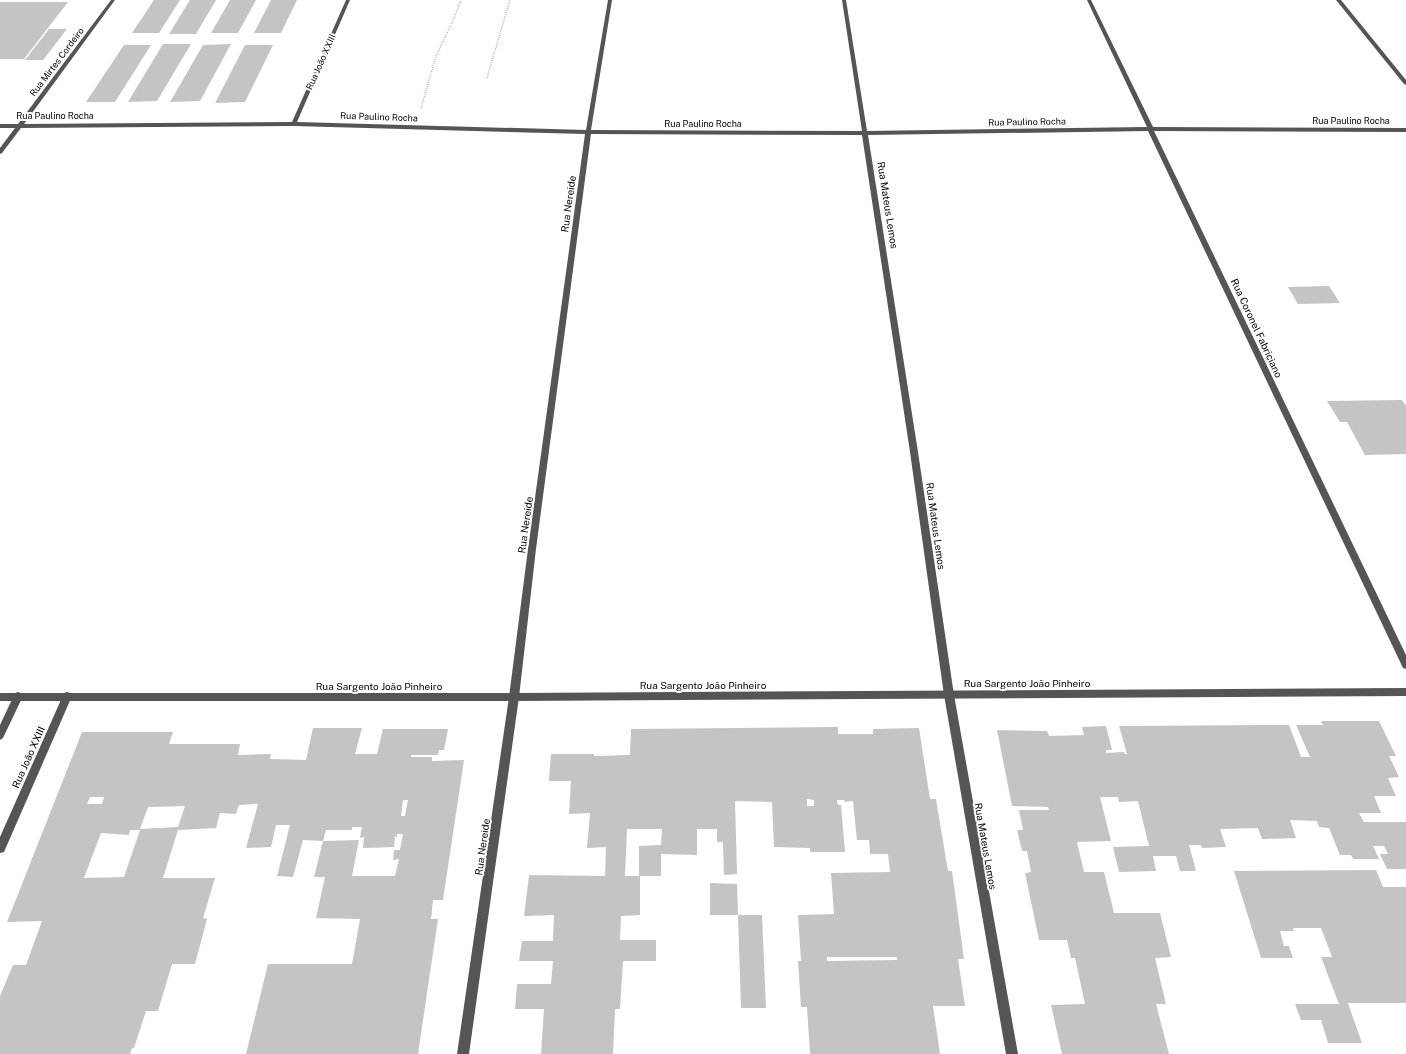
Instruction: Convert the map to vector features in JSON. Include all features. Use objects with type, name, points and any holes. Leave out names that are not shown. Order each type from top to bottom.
[{"type":"street","name":"Rua Mirtes Cordeiro","points":[[0,152],[113,0]]},
{"type":"street","name":"Rua João XXIII","points":[[294,124],[348,0]]},
{"type":"street","name":"Rua Nereide","points":[[463,1054],[514,697],[532,549],[588,132],[610,0]]},
{"type":"street","name":"Rua Mateus Lemos","points":[[844,0],[866,133],[949,695],[1012,1054]]},
{"type":"street","name":"Rua Coronel Fabriciano","points":[[1089,0],[1406,665]]},
{"type":"street","points":[[1338,0],[1406,83]]},
{"type":"street","name":"Rua Paulino Rocha","points":[[0,126],[294,124],[588,132],[866,133],[1151,130],[1406,130]]},
{"type":"street","name":"Rua Sargento João Pinheiro","points":[[0,697],[514,697],[1406,692]]},
{"type":"street","points":[[0,734],[18,696]]},
{"type":"street","name":"Rua João XXIII","points":[[0,848],[67,696]]},
{"type":"path","points":[[416,127],[436,56],[454,21],[461,0]]},
{"type":"path","points":[[487,78],[510,0]]},
{"type":"building","points":[[154,0],[180,0],[159,33],[132,33]]},
{"type":"building","points":[[190,0],[216,0],[196,34],[169,34]]},
{"type":"building","points":[[230,0],[256,0],[238,33],[211,33]]},
{"type":"building","points":[[271,0],[297,0],[281,33],[254,33]]},
{"type":"building","points":[[0,2],[68,2],[24,59],[0,59]]},
{"type":"building","points":[[49,29],[67,29],[43,60],[25,60]]},
{"type":"building","points":[[163,44],[191,44],[157,101],[128,102]]},
{"type":"building","points":[[231,44],[200,101],[170,102],[203,45]]},
{"type":"building","points":[[124,45],[151,45],[115,102],[86,102]]},
{"type":"building","points":[[245,45],[273,45],[245,102],[215,103]]},
{"type":"building","points":[[1329,286],[1340,303],[1298,304],[1288,287]]},
{"type":"building","points":[[1402,400],[1406,406],[1406,454],[1365,455],[1347,422],[1340,422],[1327,401]]},
{"type":"building","points":[[1321,721],[1379,721],[1396,756],[1389,756],[1399,777],[1388,778],[1396,796],[1374,796],[1381,813],[1359,813],[1364,822],[1406,822],[1406,869],[1387,869],[1380,854],[1388,854],[1384,846],[1373,846],[1379,859],[1353,859],[1351,855],[1340,855],[1329,828],[1319,827],[1317,821],[1290,820],[1296,838],[1262,839],[1258,828],[1220,829],[1226,847],[1202,848],[1201,845],[1189,845],[1196,871],[1180,871],[1176,856],[1153,856],[1156,871],[1119,872],[1113,847],[1149,846],[1138,801],[1119,802],[1118,797],[1100,797],[1111,841],[1077,842],[1084,872],[1104,872],[1114,913],[1160,913],[1171,957],[1155,958],[1166,1004],[1156,1004],[1169,1054],[1062,1054],[1051,1005],[1085,1004],[1075,958],[1071,958],[1067,940],[1039,940],[1025,873],[1031,872],[1027,851],[1022,851],[1017,830],[1023,830],[1019,810],[1049,810],[1048,807],[1012,806],[997,730],[1047,731],[1049,736],[1084,735],[1082,727],[1106,726],[1112,750],[1106,750],[1106,753],[1124,752],[1127,754],[1119,726],[1289,725],[1301,757],[1310,757],[1296,725],[1323,725]]},
{"type":"building","points":[[838,727],[838,734],[873,734],[873,729],[919,728],[930,799],[936,799],[948,871],[952,871],[964,959],[958,959],[965,1006],[933,1006],[940,1054],[810,1054],[807,1007],[801,1007],[798,961],[801,961],[798,915],[834,914],[831,873],[890,872],[888,854],[870,854],[869,840],[857,840],[853,801],[845,802],[844,800],[837,800],[838,805],[841,805],[845,852],[810,852],[810,848],[774,847],[772,802],[735,801],[737,874],[724,875],[723,842],[717,842],[717,829],[697,829],[697,855],[661,854],[661,876],[640,876],[640,915],[621,916],[620,940],[656,940],[656,961],[623,961],[620,1009],[615,1009],[613,1054],[541,1054],[544,1009],[515,1009],[517,984],[551,984],[553,961],[519,961],[522,941],[553,941],[554,915],[524,916],[529,875],[605,876],[606,847],[587,848],[590,813],[569,814],[571,781],[549,781],[551,754],[594,754],[594,756],[630,755],[631,729]],"holes":[[[807,799],[814,800],[814,806],[807,806]],[[627,829],[662,829],[661,845],[639,846],[639,876],[625,876]],[[827,957],[897,957],[897,960],[827,961]]]},
{"type":"building","points":[[313,728],[362,728],[355,754],[377,754],[383,729],[448,729],[444,750],[439,750],[438,755],[411,755],[411,757],[432,757],[432,761],[464,760],[443,900],[433,900],[431,919],[438,919],[418,1054],[246,1054],[268,964],[352,964],[360,919],[316,918],[325,877],[314,877],[323,841],[303,840],[293,877],[277,876],[290,825],[276,825],[271,847],[246,848],[258,804],[239,805],[236,814],[220,813],[216,828],[178,830],[163,878],[215,878],[203,918],[207,919],[195,964],[172,964],[158,1011],[146,1011],[134,1048],[132,1048],[130,1054],[0,1054],[0,996],[13,965],[26,965],[42,921],[7,922],[82,732],[173,732],[169,744],[240,744],[238,755],[271,754],[270,759],[306,760]],"holes":[[[90,797],[104,797],[102,804],[87,804]],[[403,800],[408,800],[405,816],[401,816]],[[185,806],[178,827],[140,829],[148,807]],[[352,827],[362,827],[360,838],[364,837],[363,848],[394,847],[395,836],[397,837],[397,834],[403,834],[400,850],[394,850],[393,860],[399,859],[395,876],[352,876],[359,840],[323,841],[326,830],[352,830]],[[130,830],[140,830],[124,877],[84,878],[101,833],[129,835]]]},
{"type":"building","points":[[1376,870],[1383,887],[1406,887],[1406,1003],[1348,1003],[1362,1043],[1328,1043],[1321,1020],[1301,1020],[1295,1004],[1339,1004],[1321,957],[1332,957],[1321,928],[1293,928],[1294,931],[1280,931],[1284,946],[1289,946],[1293,958],[1261,958],[1234,871]]},
{"type":"building","points":[[710,883],[737,884],[738,915],[710,915]]},
{"type":"building","points":[[738,915],[762,915],[766,1008],[741,1008]]}]
